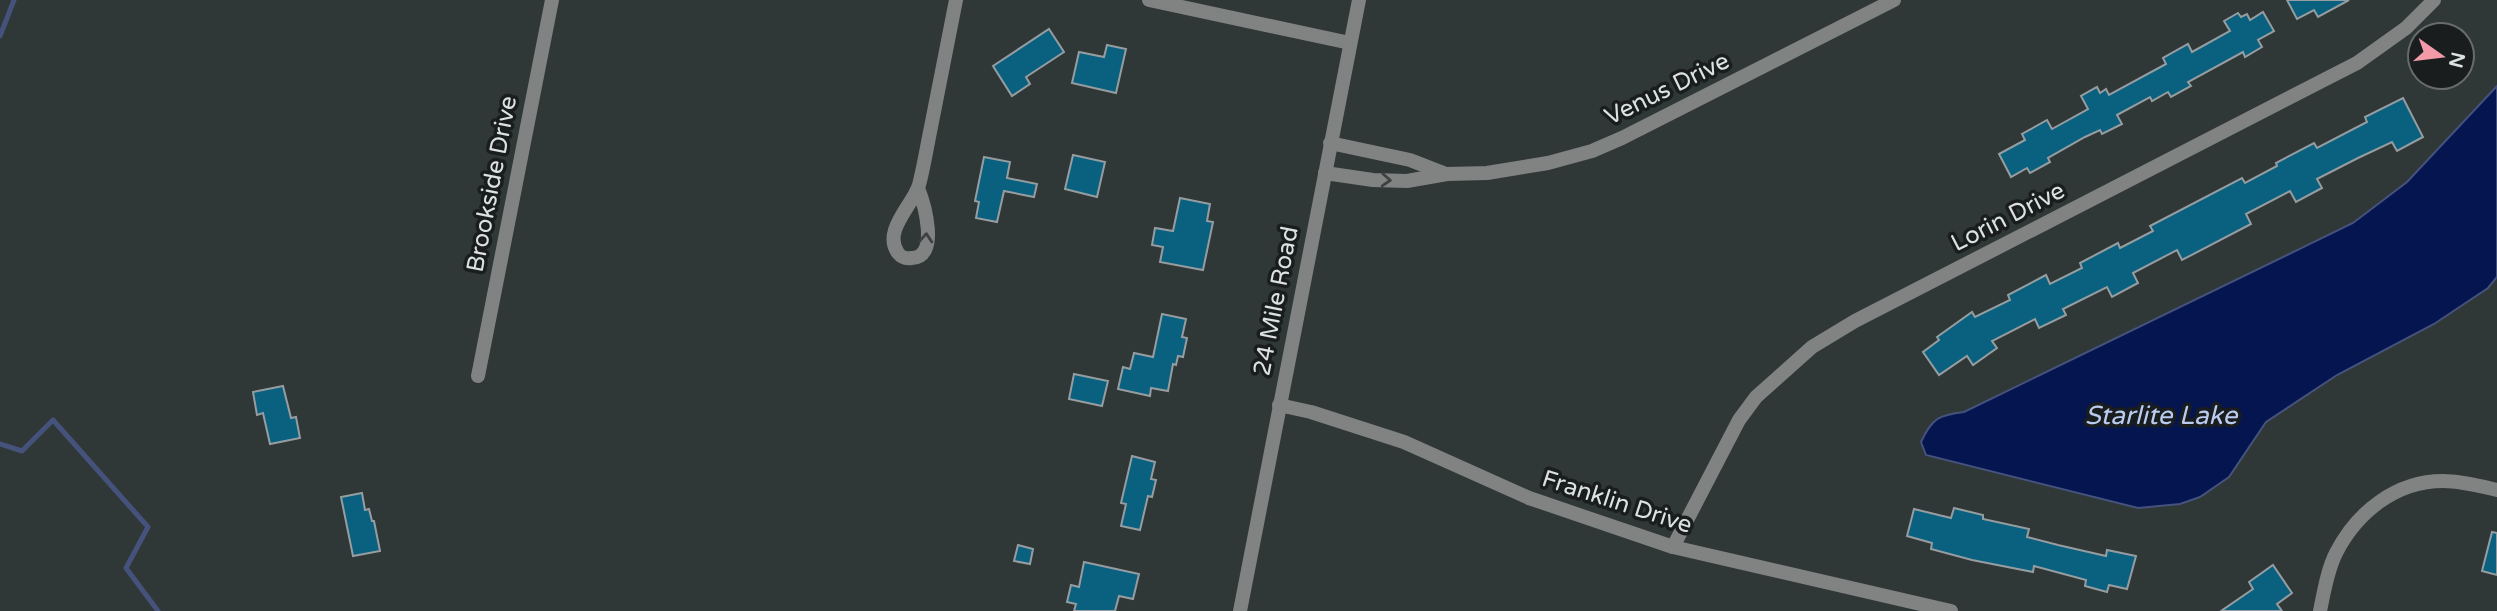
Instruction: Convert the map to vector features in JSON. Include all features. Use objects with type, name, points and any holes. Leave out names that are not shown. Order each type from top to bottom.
[{"type":"street","name":"Brookside Drive","points":[[478,376],[552,0]]},
{"type":"street","points":[[918,188],[956,0]]},
{"type":"street","points":[[1149,0],[1350,43]]},
{"type":"street","name":"24 Mile Road","points":[[1240,611],[1359,0]]},
{"type":"street","name":"Venus Drive","points":[[1325,173],[1407,181],[1447,174],[1516,169],[1592,150],[1634,132],[1894,0]]},
{"type":"street","name":"Lorin Drive","points":[[1673,547],[1739,420],[1756,397],[1812,347],[1855,321],[2357,63],[2406,28],[2434,0]]},
{"type":"street","name":"Venus Drive","points":[[1330,143],[1410,160],[1447,174]]},
{"type":"street","name":"Franklin Drive","points":[[1279,405],[1311,412],[1404,442],[1529,498],[1673,547],[1951,611]]},
{"type":"street","points":[[2320,611],[2335,555],[2361,516],[2387,496],[2404,487],[2445,481],[2497,490]]},
{"type":"water","name":"Starlite Lake","points":[[2497,86],[2497,277],[2488,288],[2434,324],[2337,375],[2266,422],[2229,477],[2200,497],[2180,504],[2138,508],[1926,455],[1921,442],[1937,419],[1964,412],[2353,223],[2407,182]]},
{"type":"building","points":[[2287,0],[2349,0],[2318,17],[2314,10],[2297,19]]},
{"type":"building","points":[[2263,12],[2274,31],[2258,40],[2262,47],[2245,57],[2243,52],[2188,82],[2191,86],[2171,97],[2168,92],[2152,101],[2150,97],[2117,115],[2122,124],[2102,134],[2100,130],[2085,137],[2048,158],[2050,162],[2030,173],[2027,168],[2011,177],[1999,154],[2025,140],[2022,134],[2047,120],[2052,129],[2088,109],[2081,96],[2097,87],[2100,93],[2106,89],[2109,95],[2166,64],[2163,58],[2188,44],[2192,52],[2230,31],[2224,21],[2238,13],[2241,17],[2247,14],[2250,20]]},
{"type":"building","points":[[1049,29],[1064,52],[1026,77],[1030,84],[1012,96],[993,66]]},
{"type":"building","points":[[1107,45],[1126,49],[1116,93],[1072,83],[1079,52],[1104,57]]},
{"type":"building","points":[[2403,98],[2423,137],[2397,151],[2392,142],[2358,158],[2317,179],[2322,188],[2296,202],[2290,191],[2246,214],[2251,224],[2182,260],[2177,250],[2133,273],[2138,283],[2112,297],[2107,287],[2063,309],[2066,315],[2039,328],[2035,319],[1992,341],[1997,348],[1973,365],[1967,356],[1939,375],[1923,352],[1939,340],[1937,337],[1972,312],[1975,317],[2010,300],[2008,295],[2046,275],[2050,284],[2082,268],[2080,263],[2118,243],[2120,248],[2153,231],[2150,226],[2242,178],[2245,183],[2314,143],[2317,148],[2367,122],[2365,117]]},
{"type":"building","points":[[1073,155],[1105,162],[1097,197],[1065,189]]},
{"type":"building","points":[[984,157],[1010,162],[1007,178],[1037,184],[1034,197],[1004,191],[997,222],[976,218],[979,202],[975,201]]},
{"type":"building","points":[[1180,198],[1210,204],[1207,221],[1213,222],[1203,270],[1160,262],[1163,247],[1152,245],[1155,228],[1173,231]]},
{"type":"building","points":[[1162,314],[1186,319],[1182,337],[1187,338],[1183,357],[1178,356],[1176,365],[1173,364],[1168,391],[1151,388],[1150,396],[1118,389],[1123,367],[1130,369],[1134,353],[1153,357]]},
{"type":"building","points":[[1074,374],[1108,381],[1102,406],[1069,399]]},
{"type":"building","points":[[283,386],[291,418],[296,417],[300,438],[270,444],[263,413],[257,415],[253,392]]},
{"type":"building","points":[[1132,456],[1155,462],[1151,479],[1156,480],[1152,497],[1148,496],[1140,530],[1121,526],[1126,504],[1121,503]]},
{"type":"building","points":[[362,493],[365,510],[369,509],[374,521],[380,551],[353,556],[341,497]]},
{"type":"building","points":[[1954,508],[1983,515],[1983,519],[2029,529],[2027,537],[2106,556],[2107,550],[2136,556],[2127,589],[2109,585],[2107,592],[2085,586],[2086,580],[2034,566],[2033,572],[1972,560],[1931,549],[1932,543],[1907,536],[1914,509],[1951,518]]},
{"type":"building","points":[[2492,532],[2497,533],[2497,575],[2482,571]]},
{"type":"building","points":[[1018,545],[1033,549],[1030,564],[1014,561]]},
{"type":"building","points":[[1084,562],[1139,574],[1133,599],[1119,596],[1115,611],[1074,611],[1076,604],[1067,602],[1071,585],[1079,587]]},
{"type":"building","points":[[2273,565],[2292,593],[2277,604],[2282,611],[2221,611],[2253,589],[2249,582]]},
{"type":"waterway","points":[[0,36],[14,0]]},
{"type":"waterway","points":[[0,444],[22,451],[53,420],[148,527],[126,568],[158,611]]}]
